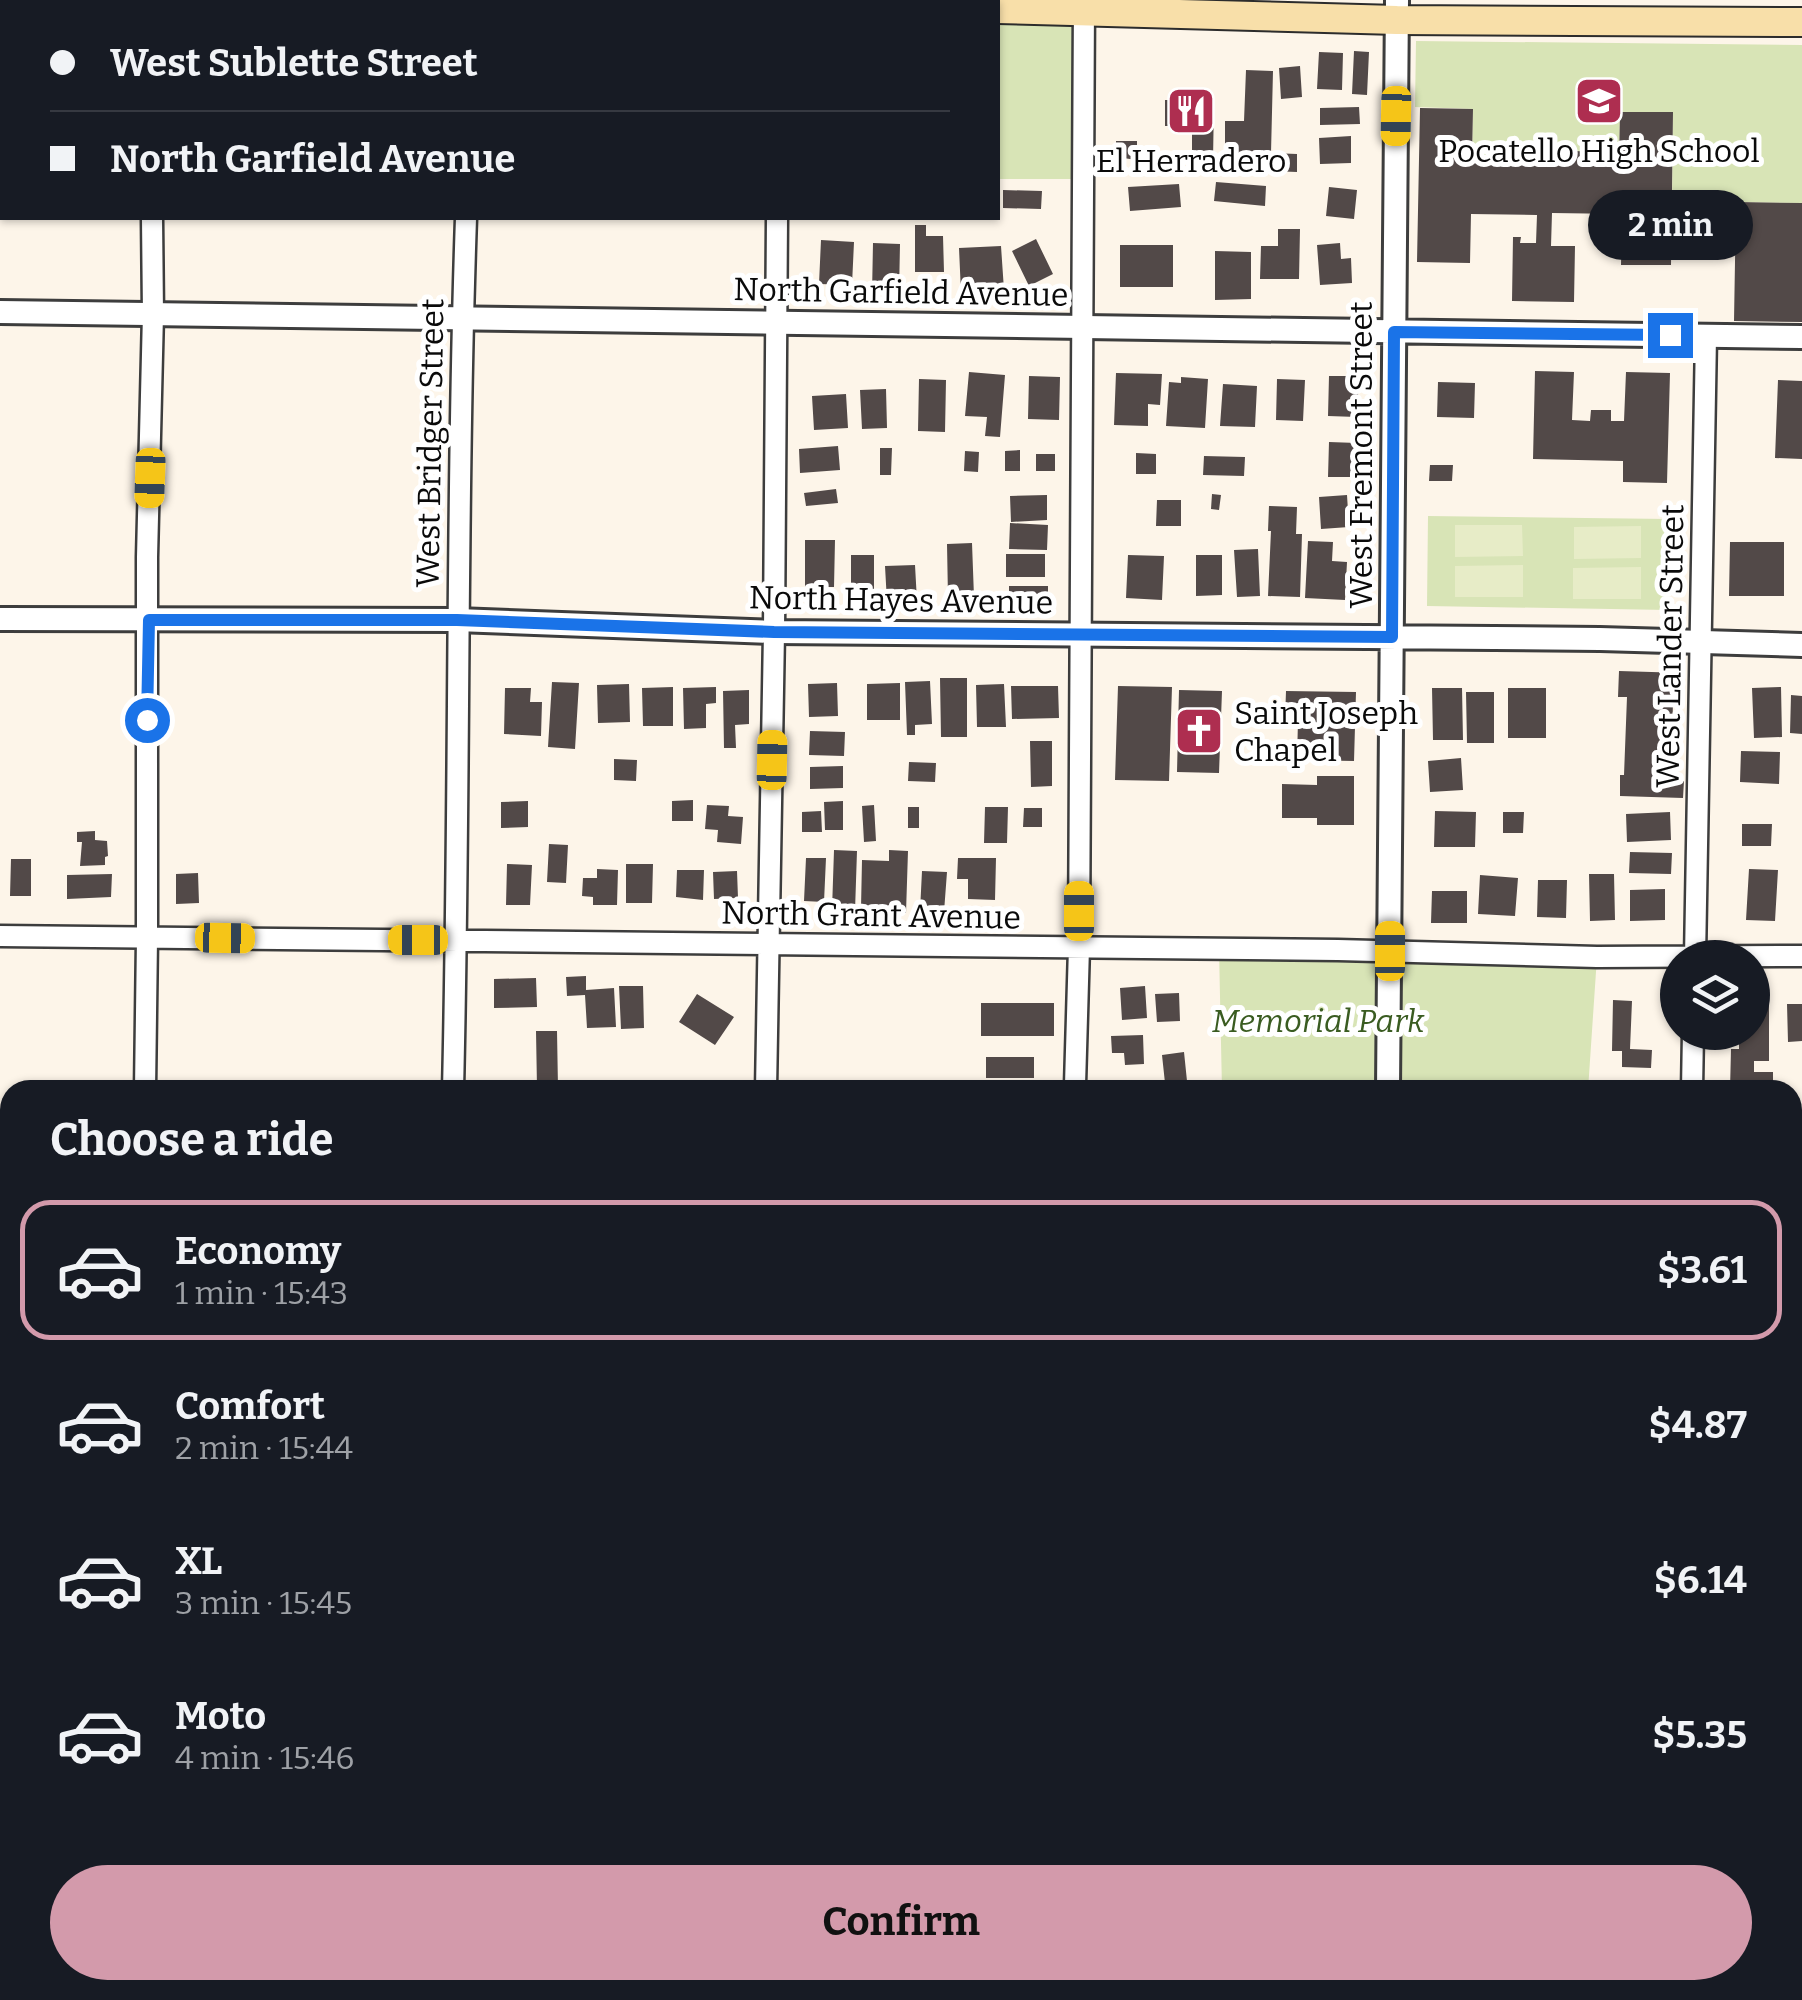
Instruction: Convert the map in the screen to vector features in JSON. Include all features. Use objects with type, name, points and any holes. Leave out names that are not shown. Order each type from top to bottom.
[{"type":"main road","points":[[1000,9],[1084,5],[1704,10],[1802,22]]},
{"type":"street","points":[[1075,1080],[1084,5]]},
{"type":"street","name":"West Fremont Street","points":[[1388,1080],[1397,10]]},
{"type":"street","points":[[145,1080],[152,220]]},
{"type":"street","name":"West Bridger Street","points":[[453,1080],[457,620],[466,220]]},
{"type":"street","points":[[766,1080],[777,220]]},
{"type":"street","name":"North Garfield Avenue","points":[[0,312],[1802,337]]},
{"type":"street","name":"West Lander Street","points":[[1695,940],[1706,336]]},
{"type":"street","name":"North Hayes Avenue","points":[[0,618],[457,620],[774,632],[1802,645]]},
{"type":"street","name":"North Grant Avenue","points":[[0,936],[1660,956]]},
{"type":"street","name":"North Grant Avenue","points":[[1770,956],[1802,956]]},
{"type":"street","points":[[1692,1080],[1693,1050]]},
{"type":"green space","points":[[1000,9],[1084,10],[1083,179],[1000,179]]},
{"type":"green space","points":[[1416,41],[1802,45],[1802,203],[1672,201],[1673,112],[1620,112],[1619,160],[1591,160],[1590,152],[1576,152],[1576,159],[1559,159],[1558,152],[1517,157],[1516,150],[1499,158],[1472,157],[1473,109],[1415,107]]},
{"type":"green space","points":[[1428,516],[1669,519],[1668,610],[1427,606]]},
{"type":"green space","points":[[1455,525],[1522,525],[1523,556],[1455,557]]},
{"type":"green space","points":[[1641,526],[1641,558],[1574,559],[1574,527]]},
{"type":"green space","points":[[1523,565],[1523,597],[1455,597],[1455,566]]},
{"type":"green space","points":[[1641,567],[1641,599],[1573,599],[1573,568]]},
{"type":"green space","name":"Memorial Park","points":[[1219,949],[1597,957],[1589,1080],[1222,1080]]},
{"type":"building","points":[[1354,51],[1369,52],[1367,95],[1352,94]]},
{"type":"building","points":[[1319,52],[1343,53],[1342,90],[1317,89]]},
{"type":"building","points":[[1300,66],[1302,97],[1281,99],[1279,68]]},
{"type":"building","points":[[1246,70],[1273,71],[1271,153],[1297,154],[1297,172],[1270,171],[1271,162],[1241,162],[1241,156],[1225,155],[1225,121],[1244,121]]},
{"type":"building","points":[[1165,100],[1214,100],[1213,161],[1192,161],[1192,134],[1181,134],[1181,126],[1165,126]]},
{"type":"building","points":[[1359,107],[1360,124],[1320,125],[1320,108]]},
{"type":"building","name":"Pocatello High School","points":[[1420,108],[1473,109],[1472,157],[1499,158],[1500,150],[1517,150],[1517,157],[1533,157],[1533,152],[1559,152],[1559,159],[1576,159],[1576,151],[1591,152],[1590,160],[1619,160],[1620,112],[1673,112],[1671,265],[1621,265],[1622,214],[1552,213],[1551,246],[1575,246],[1574,302],[1512,301],[1513,237],[1521,237],[1520,243],[1536,243],[1537,215],[1471,214],[1470,263],[1417,262]]},
{"type":"building","points":[[1351,136],[1351,163],[1320,164],[1319,138]]},
{"type":"building","points":[[1116,141],[1137,141],[1137,160],[1116,157]]},
{"type":"building","points":[[1216,182],[1266,186],[1265,206],[1214,201]]},
{"type":"building","points":[[1179,184],[1181,207],[1130,211],[1128,187]]},
{"type":"building","points":[[1329,187],[1357,190],[1354,219],[1326,216]]},
{"type":"building","points":[[1003,190],[1042,191],[1041,209],[1003,208]]},
{"type":"building","points":[[1736,202],[1802,203],[1802,322],[1734,321]]},
{"type":"building","points":[[915,225],[926,225],[926,236],[943,236],[944,272],[915,272]]},
{"type":"building","points":[[1278,229],[1300,229],[1299,279],[1260,279],[1261,246],[1278,246]]},
{"type":"building","points":[[1036,239],[1053,274],[1029,286],[1012,251]]},
{"type":"building","points":[[821,240],[854,242],[852,285],[819,284]]},
{"type":"building","points":[[873,243],[900,244],[899,294],[872,294]]},
{"type":"building","points":[[1340,243],[1341,259],[1351,258],[1352,283],[1320,285],[1317,245]]},
{"type":"building","points":[[1120,245],[1173,245],[1173,287],[1120,287]]},
{"type":"building","points":[[1001,246],[1004,290],[961,293],[959,248]]},
{"type":"building","points":[[1215,251],[1251,252],[1251,299],[1215,300]]},
{"type":"building","points":[[1535,371],[1574,372],[1572,420],[1590,421],[1591,410],[1611,410],[1611,421],[1624,421],[1626,372],[1670,373],[1667,483],[1623,482],[1623,461],[1533,459]]},
{"type":"building","points":[[969,372],[1005,375],[1000,437],[985,436],[987,417],[965,416]]},
{"type":"building","points":[[1116,373],[1162,374],[1160,405],[1148,404],[1148,426],[1114,425]]},
{"type":"building","points":[[1029,376],[1060,377],[1059,420],[1028,419]]},
{"type":"building","points":[[1329,376],[1359,376],[1357,417],[1328,416]]},
{"type":"building","points":[[1181,377],[1208,379],[1205,428],[1166,426],[1169,382],[1181,383]]},
{"type":"building","points":[[919,379],[946,380],[945,432],[918,431]]},
{"type":"building","points":[[1277,379],[1305,380],[1303,421],[1276,420]]},
{"type":"building","points":[[1778,380],[1802,381],[1802,459],[1775,458]]},
{"type":"building","points":[[1438,382],[1475,383],[1474,418],[1437,417]]},
{"type":"building","points":[[1223,384],[1257,386],[1255,427],[1220,426]]},
{"type":"building","points":[[886,389],[887,428],[862,429],[860,390]]},
{"type":"building","points":[[846,394],[848,428],[814,430],[812,396]]},
{"type":"building","points":[[1329,442],[1357,443],[1357,477],[1328,477]]},
{"type":"building","points":[[838,446],[840,470],[800,473],[799,449]]},
{"type":"building","points":[[880,448],[892,448],[891,475],[880,475]]},
{"type":"building","points":[[1020,450],[1020,471],[1005,471],[1005,451]]},
{"type":"building","points":[[965,451],[979,452],[978,472],[964,471]]},
{"type":"building","points":[[1136,453],[1156,454],[1156,474],[1136,474]]},
{"type":"building","points":[[1036,454],[1055,454],[1055,471],[1036,471]]},
{"type":"building","points":[[1204,456],[1245,457],[1244,476],[1203,475]]},
{"type":"building","points":[[1430,465],[1453,465],[1452,481],[1429,481]]},
{"type":"building","points":[[836,489],[838,503],[806,506],[804,493]]},
{"type":"building","points":[[1212,494],[1221,495],[1219,510],[1211,509]]},
{"type":"building","points":[[1047,495],[1047,520],[1011,522],[1010,496]]},
{"type":"building","points":[[1347,495],[1349,527],[1321,529],[1319,497]]},
{"type":"building","points":[[1157,500],[1181,500],[1181,526],[1156,526]]},
{"type":"building","points":[[1269,506],[1297,507],[1296,534],[1302,534],[1300,597],[1268,596]]},
{"type":"building","points":[[1010,523],[1048,525],[1047,550],[1009,549]]},
{"type":"building","points":[[805,540],[835,540],[834,587],[805,587]]},
{"type":"building","points":[[1308,541],[1333,542],[1332,561],[1347,562],[1345,600],[1305,598]]},
{"type":"building","points":[[1730,542],[1784,542],[1784,596],[1729,596]]},
{"type":"building","points":[[972,543],[974,597],[948,598],[947,544]]},
{"type":"building","points":[[1258,549],[1260,596],[1237,597],[1234,550]]},
{"type":"building","points":[[1006,554],[1045,554],[1045,577],[1006,577]]},
{"type":"building","points":[[851,555],[874,555],[874,590],[851,591]]},
{"type":"building","points":[[1128,555],[1164,556],[1162,600],[1126,598]]},
{"type":"building","points":[[1196,555],[1222,555],[1222,595],[1196,596]]},
{"type":"building","points":[[915,565],[917,601],[887,602],[885,566]]},
{"type":"building","points":[[1009,586],[1048,586],[1048,610],[1009,610]]},
{"type":"building","points":[[1619,671],[1684,673],[1683,701],[1673,701],[1671,781],[1684,781],[1683,798],[1620,796],[1627,697],[1618,697]]},
{"type":"building","points":[[940,678],[967,678],[967,737],[941,737]]},
{"type":"building","points":[[930,681],[932,724],[915,725],[915,735],[907,735],[905,682]]},
{"type":"building","points":[[552,682],[579,683],[575,749],[548,747]]},
{"type":"building","points":[[837,683],[838,716],[809,717],[808,684]]},
{"type":"building","points":[[900,683],[900,720],[867,720],[867,684]]},
{"type":"building","points":[[629,684],[630,722],[598,723],[597,685]]},
{"type":"building","points":[[1004,684],[1006,727],[977,727],[976,685]]},
{"type":"building","points":[[1011,686],[1058,686],[1059,718],[1012,719]]},
{"type":"building","points":[[1118,686],[1172,687],[1169,781],[1115,780]]},
{"type":"building","points":[[673,687],[673,726],[643,726],[642,688]]},
{"type":"building","points":[[716,687],[716,703],[706,704],[706,728],[684,729],[683,688]]},
{"type":"building","points":[[1781,687],[1782,737],[1754,738],[1752,688]]},
{"type":"building","points":[[505,688],[531,688],[530,702],[542,702],[541,736],[504,734]]},
{"type":"building","points":[[1432,688],[1462,688],[1463,740],[1433,740]]},
{"type":"building","points":[[1508,688],[1546,688],[1546,738],[1508,738]]},
{"type":"building","points":[[749,690],[749,724],[735,725],[736,748],[724,748],[723,691]]},
{"type":"building","name":"Saint Joseph Chapel","points":[[1179,690],[1222,691],[1219,773],[1177,772]]},
{"type":"building","points":[[1286,691],[1356,692],[1354,761],[1297,760],[1298,720],[1285,720]]},
{"type":"building","points":[[1466,692],[1494,692],[1494,743],[1467,743]]},
{"type":"building","points":[[1791,695],[1802,696],[1802,734],[1790,733]]},
{"type":"building","points":[[810,731],[845,732],[844,756],[809,755]]},
{"type":"building","points":[[1030,741],[1052,741],[1052,786],[1031,787]]},
{"type":"building","points":[[1741,751],[1780,752],[1779,784],[1740,782]]},
{"type":"building","points":[[1461,758],[1463,790],[1430,792],[1428,761]]},
{"type":"building","points":[[614,759],[637,760],[636,781],[614,780]]},
{"type":"building","points":[[909,762],[936,763],[935,782],[908,781]]},
{"type":"building","points":[[843,766],[843,788],[810,789],[810,767]]},
{"type":"building","points":[[1317,776],[1354,776],[1354,825],[1317,825],[1317,818],[1282,818],[1282,784],[1317,785]]},
{"type":"building","points":[[693,800],[693,821],[672,821],[672,801]]},
{"type":"building","points":[[528,801],[528,827],[501,828],[501,802]]},
{"type":"building","points":[[843,801],[843,830],[825,830],[824,802]]},
{"type":"building","points":[[707,805],[729,806],[728,816],[743,817],[741,844],[717,842],[718,830],[705,829]]},
{"type":"building","points":[[874,805],[876,841],[864,842],[862,806]]},
{"type":"building","points":[[908,807],[919,807],[919,828],[908,828]]},
{"type":"building","points":[[985,807],[1008,807],[1007,843],[984,843]]},
{"type":"building","points":[[1024,808],[1042,808],[1042,827],[1023,827]]},
{"type":"building","points":[[821,811],[822,832],[802,832],[802,812]]},
{"type":"building","points":[[1435,811],[1476,812],[1475,847],[1434,847]]},
{"type":"building","points":[[1503,812],[1524,812],[1523,833],[1503,833]]},
{"type":"building","points":[[1670,812],[1671,840],[1627,842],[1626,814]]},
{"type":"building","points":[[1742,824],[1772,824],[1771,846],[1742,846]]},
{"type":"building","points":[[95,831],[95,840],[107,841],[105,865],[80,866],[82,842],[77,842],[77,832]]},
{"type":"building","points":[[549,844],[568,845],[566,883],[547,882]]},
{"type":"building","points":[[834,850],[857,851],[855,911],[832,910]]},
{"type":"building","points":[[889,850],[908,851],[906,913],[861,908],[862,860],[889,861]]},
{"type":"building","points":[[1630,852],[1672,853],[1671,874],[1629,873]]},
{"type":"building","points":[[806,858],[826,858],[824,902],[804,901]]},
{"type":"building","points":[[958,858],[996,858],[995,900],[968,899],[968,879],[957,879]]},
{"type":"building","points":[[11,859],[31,859],[31,896],[10,896]]},
{"type":"building","points":[[507,864],[532,865],[530,905],[506,905]]},
{"type":"building","points":[[626,864],[653,864],[652,903],[626,903]]},
{"type":"building","points":[[597,869],[618,870],[617,905],[593,905],[593,897],[582,896],[583,878],[597,878]]},
{"type":"building","points":[[1749,869],[1778,870],[1775,921],[1746,920]]},
{"type":"building","points":[[677,870],[704,870],[703,900],[676,897]]},
{"type":"building","points":[[737,871],[738,898],[714,899],[713,872]]},
{"type":"building","points":[[922,871],[947,872],[944,912],[920,911]]},
{"type":"building","points":[[198,873],[199,903],[176,904],[176,874]]},
{"type":"building","points":[[112,874],[111,897],[67,899],[67,875]]},
{"type":"building","points":[[1589,874],[1614,874],[1615,920],[1590,921]]},
{"type":"building","points":[[1480,875],[1518,878],[1515,916],[1478,914]]},
{"type":"building","points":[[1538,880],[1567,880],[1566,918],[1537,917]]},
{"type":"building","points":[[1665,889],[1665,920],[1630,921],[1630,890]]},
{"type":"building","points":[[1432,891],[1467,891],[1467,923],[1431,923]]},
{"type":"building","points":[[586,976],[586,990],[614,988],[616,1027],[587,1028],[585,995],[567,996],[566,977]]},
{"type":"building","points":[[536,978],[537,1007],[494,1008],[494,979]]},
{"type":"building","points":[[619,986],[643,986],[644,1028],[621,1029]]},
{"type":"building","points":[[1145,986],[1147,1018],[1122,1020],[1120,988]]},
{"type":"building","points":[[1179,993],[1180,1021],[1157,1022],[1155,994]]},
{"type":"building","points":[[697,994],[734,1017],[715,1045],[679,1022]]},
{"type":"building","points":[[1613,1000],[1632,1001],[1630,1049],[1652,1050],[1651,1068],[1622,1067],[1622,1051],[1612,1051]]},
{"type":"building","points":[[981,1003],[1054,1003],[1054,1036],[981,1036]]},
{"type":"building","points":[[1787,1004],[1802,1004],[1802,1041],[1788,1042]]},
{"type":"building","points":[[536,1031],[557,1031],[558,1080],[537,1080]]},
{"type":"building","points":[[1143,1035],[1144,1064],[1125,1065],[1124,1053],[1112,1053],[1111,1036]]},
{"type":"building","points":[[1731,1050],[1769,1050],[1769,1061],[1754,1061],[1754,1072],[1773,1072],[1773,1080],[1730,1080]]},
{"type":"building","points":[[1184,1052],[1187,1080],[1165,1080],[1162,1055]]},
{"type":"building","points":[[986,1057],[1034,1057],[1034,1078],[986,1078]]},
{"type":"place","name":"Pocatello High School","points":[[1599,101]]},
{"type":"place","name":"El Herradero","points":[[1191,111]]},
{"type":"place","name":"Saint Joseph Chapel","points":[[1199,731]]},
{"type":"route","points":[[147,720],[149,620],[457,620],[774,632],[1392,637],[1394,332],[1670,335]]}]
